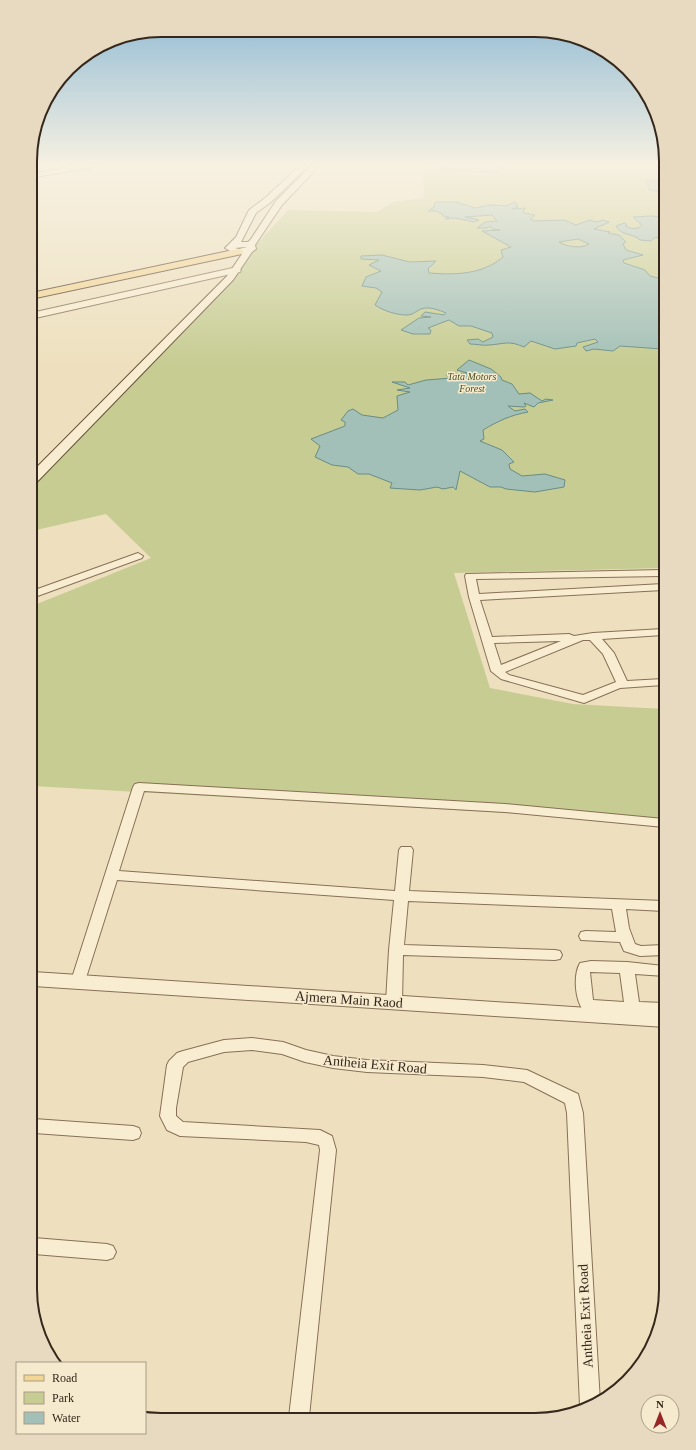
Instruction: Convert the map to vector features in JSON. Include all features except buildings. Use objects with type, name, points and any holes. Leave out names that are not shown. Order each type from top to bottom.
[{"type":"main road","points":[[38,470],[134,374],[234,270],[240,248],[240,238],[243,232]]},
{"type":"main road","points":[[37,295],[240,248],[258,237],[261,232]]},
{"type":"main road","points":[[37,288],[240,248]]},
{"type":"street","points":[[37,315],[234,270]]},
{"type":"street","points":[[37,593],[138,556]]},
{"type":"street","points":[[659,573],[470,576],[474,597],[486,640],[497,671],[505,677],[584,699],[623,684],[659,682]]},
{"type":"street","points":[[474,597],[659,587]]},
{"type":"street","points":[[486,640],[581,637],[659,632]]},
{"type":"street","points":[[593,636],[608,652],[623,684]]},
{"type":"street","points":[[497,671],[528,657],[581,637]]},
{"type":"street","points":[[78,981],[139,787],[505,808],[659,823]]},
{"type":"street","points":[[394,1002],[396,950],[403,896],[406,850]]},
{"type":"street","points":[[111,875],[403,896],[618,904],[659,908]]},
{"type":"street","points":[[618,904],[622,928],[629,947],[632,950],[659,950]]},
{"type":"street","points":[[586,936],[625,937]]},
{"type":"street","points":[[396,950],[554,955]]},
{"type":"street","points":[[659,970],[626,967],[585,967],[583,971],[586,1003],[588,1006],[633,1014],[659,1010]]},
{"type":"street","points":[[626,967],[633,1014]]},
{"type":"street","name":"Ajmera Main Raod","points":[[37,979],[394,1002],[633,1014],[659,1019]]},
{"type":"street","name":"Antheia Exit Road","points":[[299,1413],[328,1150],[326,1141],[320,1137],[180,1129],[173,1125],[168,1116],[168,1108],[175,1065],[184,1057],[224,1046],[252,1044],[283,1048],[305,1056],[333,1062],[367,1066],[483,1071],[527,1076],[572,1099],[575,1114],[590,1400]]},
{"type":"street","points":[[37,1126],[133,1133]]},
{"type":"street","points":[[37,1246],[107,1252]]},
{"type":"green space","name":"Tata Motors Forest","points":[[268,232],[659,232],[659,568],[454,573],[490,688],[573,704],[659,709],[659,822],[37,786],[37,604],[151,558],[106,514],[37,530],[37,483]]},
{"type":"water","points":[[483,232],[608,232],[610,232],[608,233],[619,235],[626,242],[623,244],[626,250],[643,255],[623,260],[624,263],[645,270],[650,276],[659,278],[659,349],[620,346],[613,351],[594,349],[586,351],[583,347],[598,342],[595,339],[577,343],[576,346],[555,349],[531,341],[524,347],[510,343],[487,345],[470,344],[467,340],[478,339],[483,342],[493,337],[492,333],[471,326],[459,326],[449,320],[428,328],[431,330],[430,334],[413,334],[401,330],[419,318],[431,317],[421,316],[425,312],[444,315],[446,313],[431,308],[421,309],[407,315],[390,312],[375,305],[382,292],[376,288],[362,286],[366,277],[381,271],[369,265],[379,260],[361,259],[361,256],[382,255],[410,262],[436,261],[428,269],[429,273],[458,274],[477,270],[495,263],[503,257],[501,250],[511,247]],"holes":[[[578,239],[589,244],[586,246],[574,247],[559,242]]]},
{"type":"water","points":[[622,232],[659,232],[659,237],[654,238],[651,241],[640,240],[634,236]]},
{"type":"water","points":[[469,360],[491,369],[501,377],[502,380],[512,384],[519,394],[530,393],[542,401],[546,399],[553,400],[538,403],[534,407],[524,403],[526,406],[524,407],[508,406],[515,411],[525,409],[528,412],[505,419],[483,430],[484,439],[480,441],[502,450],[514,462],[509,464],[510,469],[522,476],[545,474],[565,480],[564,487],[535,492],[506,489],[501,487],[490,487],[460,471],[456,490],[453,487],[443,489],[437,487],[420,490],[390,488],[392,483],[369,474],[358,474],[348,467],[332,465],[315,457],[320,446],[311,439],[345,426],[345,422],[341,420],[348,411],[353,409],[362,415],[383,418],[398,410],[397,396],[410,392],[397,390],[410,388],[392,382],[405,382],[408,385],[426,380],[452,378],[446,375],[467,373],[457,370]]}]
